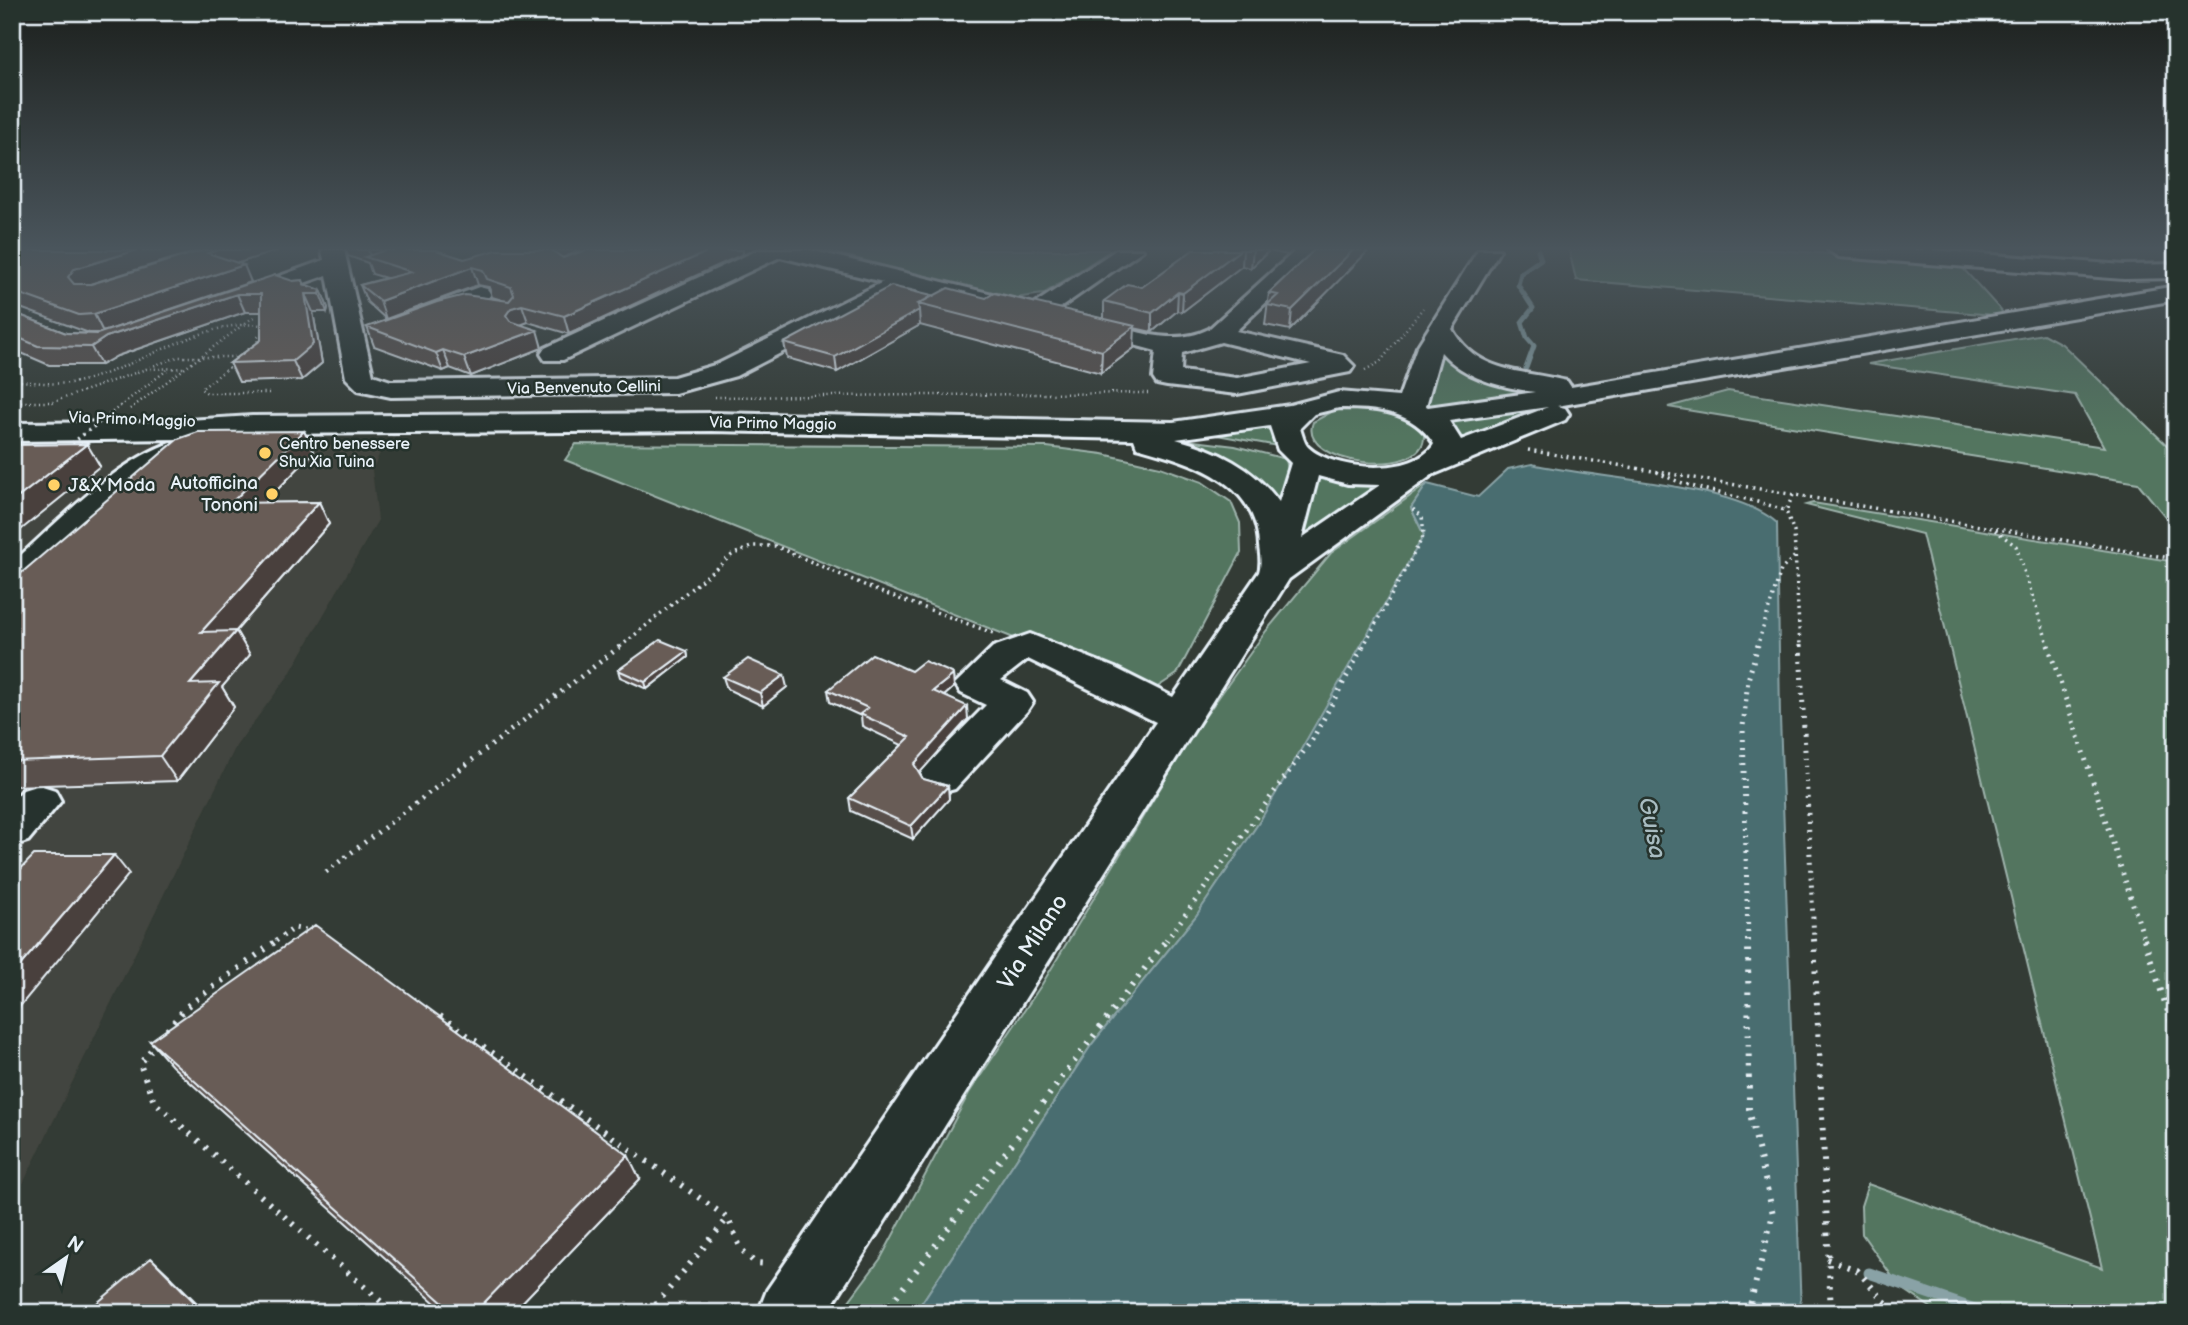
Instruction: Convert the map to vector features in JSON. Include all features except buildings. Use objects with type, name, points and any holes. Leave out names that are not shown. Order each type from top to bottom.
[{"type":"street","points":[[343,312],[352,343],[448,312]]},
{"type":"street","points":[[554,345],[642,312]]},
{"type":"street","name":"Via Benvenuto Cellini","points":[[352,343],[360,378],[368,384],[391,389],[675,385],[727,370],[841,312]]},
{"type":"street","points":[[1038,312],[1170,345],[1198,344],[1218,334],[1242,312]]},
{"type":"street","points":[[1418,413],[1417,382],[1450,312]]},
{"type":"street","points":[[1418,413],[1633,387],[2067,312]]},
{"type":"street","points":[[1440,329],[1445,342],[1461,359],[1502,378],[1562,388],[1633,387]]},
{"type":"street","points":[[1353,399],[1398,373],[1440,329]]},
{"type":"street","points":[[1170,345],[1167,378],[1237,386],[1341,366],[1334,361],[1218,334]]},
{"type":"street","points":[[1432,465],[1542,418],[1633,387]]},
{"type":"street","points":[[1353,399],[1383,402],[1418,413],[1446,437],[1448,444],[1432,465]]},
{"type":"street","name":"Via Primo Maggio","points":[[12,418],[128,418],[252,425],[450,426],[712,422],[1173,431],[1296,413],[1326,401],[1353,399]]},
{"type":"street","points":[[1296,413],[1285,426],[1285,433],[1287,441],[1304,457]]},
{"type":"street","name":"Via Primo Maggio","points":[[157,430],[252,425]]},
{"type":"street","name":"Via Primo Maggio","points":[[12,446],[204,442],[450,426]]},
{"type":"street","name":"Via Primo Maggio","points":[[1097,430],[1200,457],[1240,478],[1259,496],[1273,518],[1278,538],[1276,572]]},
{"type":"street","name":"Via Primo Maggio","points":[[1173,431],[1304,457],[1332,470],[1363,476],[1394,476],[1432,465]]},
{"type":"street","name":"Via Primo Maggio","points":[[12,432],[349,432]]},
{"type":"street","points":[[12,582],[131,479],[172,451],[204,442]]},
{"type":"street","points":[[128,444],[140,454],[131,479]]},
{"type":"street","name":"Via Milano","points":[[790,1313],[1276,572],[1304,457]]},
{"type":"street","name":"Via Milano","points":[[1276,572],[1432,465]]},
{"type":"street","points":[[940,778],[1013,702],[975,684],[1007,652],[1030,646],[1101,677],[1181,717]]},
{"type":"path","points":[[125,413],[262,312]]},
{"type":"path","points":[[1362,372],[1380,362],[1420,312]]},
{"type":"path","points":[[12,363],[20,366],[12,380],[76,382],[194,339],[218,327],[246,323],[262,325],[264,331],[257,338],[259,351],[242,357],[201,389],[207,393],[269,393]]},
{"type":"path","points":[[12,402],[53,402],[178,357],[242,357]]},
{"type":"path","points":[[66,448],[169,368]]},
{"type":"path","points":[[146,369],[183,368]]},
{"type":"path","points":[[713,397],[1156,393]]},
{"type":"path","points":[[1516,448],[2176,559]]},
{"type":"path","points":[[1657,472],[1672,480],[1755,499],[1786,511]]},
{"type":"path","points":[[884,1313],[1086,1049],[1311,740],[1424,535],[1422,516],[1391,492]]},
{"type":"path","points":[[1793,495],[1786,511],[1794,532],[1796,555],[1831,1313]]},
{"type":"path","points":[[1993,528],[2016,546],[2176,1036]]},
{"type":"path","points":[[326,872],[593,669],[732,555],[748,547],[761,544],[775,546],[878,591],[1030,646]]},
{"type":"path","points":[[1748,1313],[1754,1282],[1766,1251],[1773,1214],[1749,1109],[1747,835],[1743,727],[1748,680],[1763,627],[1781,570],[1796,555]]},
{"type":"path","points":[[318,932],[294,928],[186,1007],[140,1065],[154,1102],[394,1313]]},
{"type":"path","points":[[432,1011],[728,1218],[741,1249],[755,1263],[780,1266],[825,1259]]},
{"type":"path","points":[[649,1313],[728,1218]]},
{"type":"path","points":[[1827,1259],[1857,1270],[1884,1301],[1901,1313]]},
{"type":"shaded area","points":[[12,445],[384,445],[372,470],[378,520],[289,675],[236,746],[12,1206]]},
{"type":"green space","points":[[1956,312],[2002,312],[2006,316]]},
{"type":"green space","points":[[2043,334],[2062,344],[2176,454],[2176,530],[2138,483],[1668,407],[1728,391],[2104,447],[2075,395],[1868,364]]},
{"type":"green space","points":[[1442,354],[1547,391],[1429,407],[1423,404],[1427,383]]},
{"type":"green space","points":[[1561,405],[1465,440],[1460,440],[1442,419]]},
{"type":"green space","points":[[1352,408],[1391,413],[1409,421],[1424,435],[1419,449],[1405,458],[1363,462],[1323,449],[1313,437],[1313,422],[1335,410]]},
{"type":"green space","points":[[1277,420],[1278,446],[1206,433]]},
{"type":"green space","points":[[1161,437],[1235,446],[1286,459],[1288,470],[1284,504]]},
{"type":"green space","points":[[576,444],[1047,447],[1103,454],[1160,467],[1202,482],[1231,502],[1240,523],[1241,553],[1177,674],[1150,692],[565,460]]},
{"type":"green space","points":[[1311,467],[1393,479],[1308,543],[1294,539]]},
{"type":"green space","points":[[1427,484],[1411,508],[1424,535],[1260,821],[1196,916],[1092,1044],[915,1313],[840,1313],[881,1258],[969,1093],[1042,984],[1194,732],[1266,631],[1331,553]]},
{"type":"green space","points":[[1813,503],[2176,562],[2176,1313],[1939,1313],[1899,1286],[1862,1234],[1861,1206],[1868,1184],[2102,1268],[1922,534],[1806,505]]},
{"type":"water","points":[[1532,464],[1697,491],[1729,499],[1756,510],[1777,523],[1780,717],[1801,1313],[915,1313],[1092,1044],[1196,916],[1260,821],[1424,535],[1411,508],[1427,484],[1478,497],[1508,469]]},
{"type":"waterway","name":"Guisa","points":[[1526,368],[1534,346],[1527,338],[1522,322],[1530,312]]},
{"type":"waterway","points":[[1869,1273],[1986,1313]]},
{"type":"place","name":"Centro benessere Shu Xia Tuina","points":[[265,453]]},
{"type":"place","name":"J&X Moda","points":[[54,485]]},
{"type":"place","name":"Autofficina Tononi","points":[[272,494]]}]
